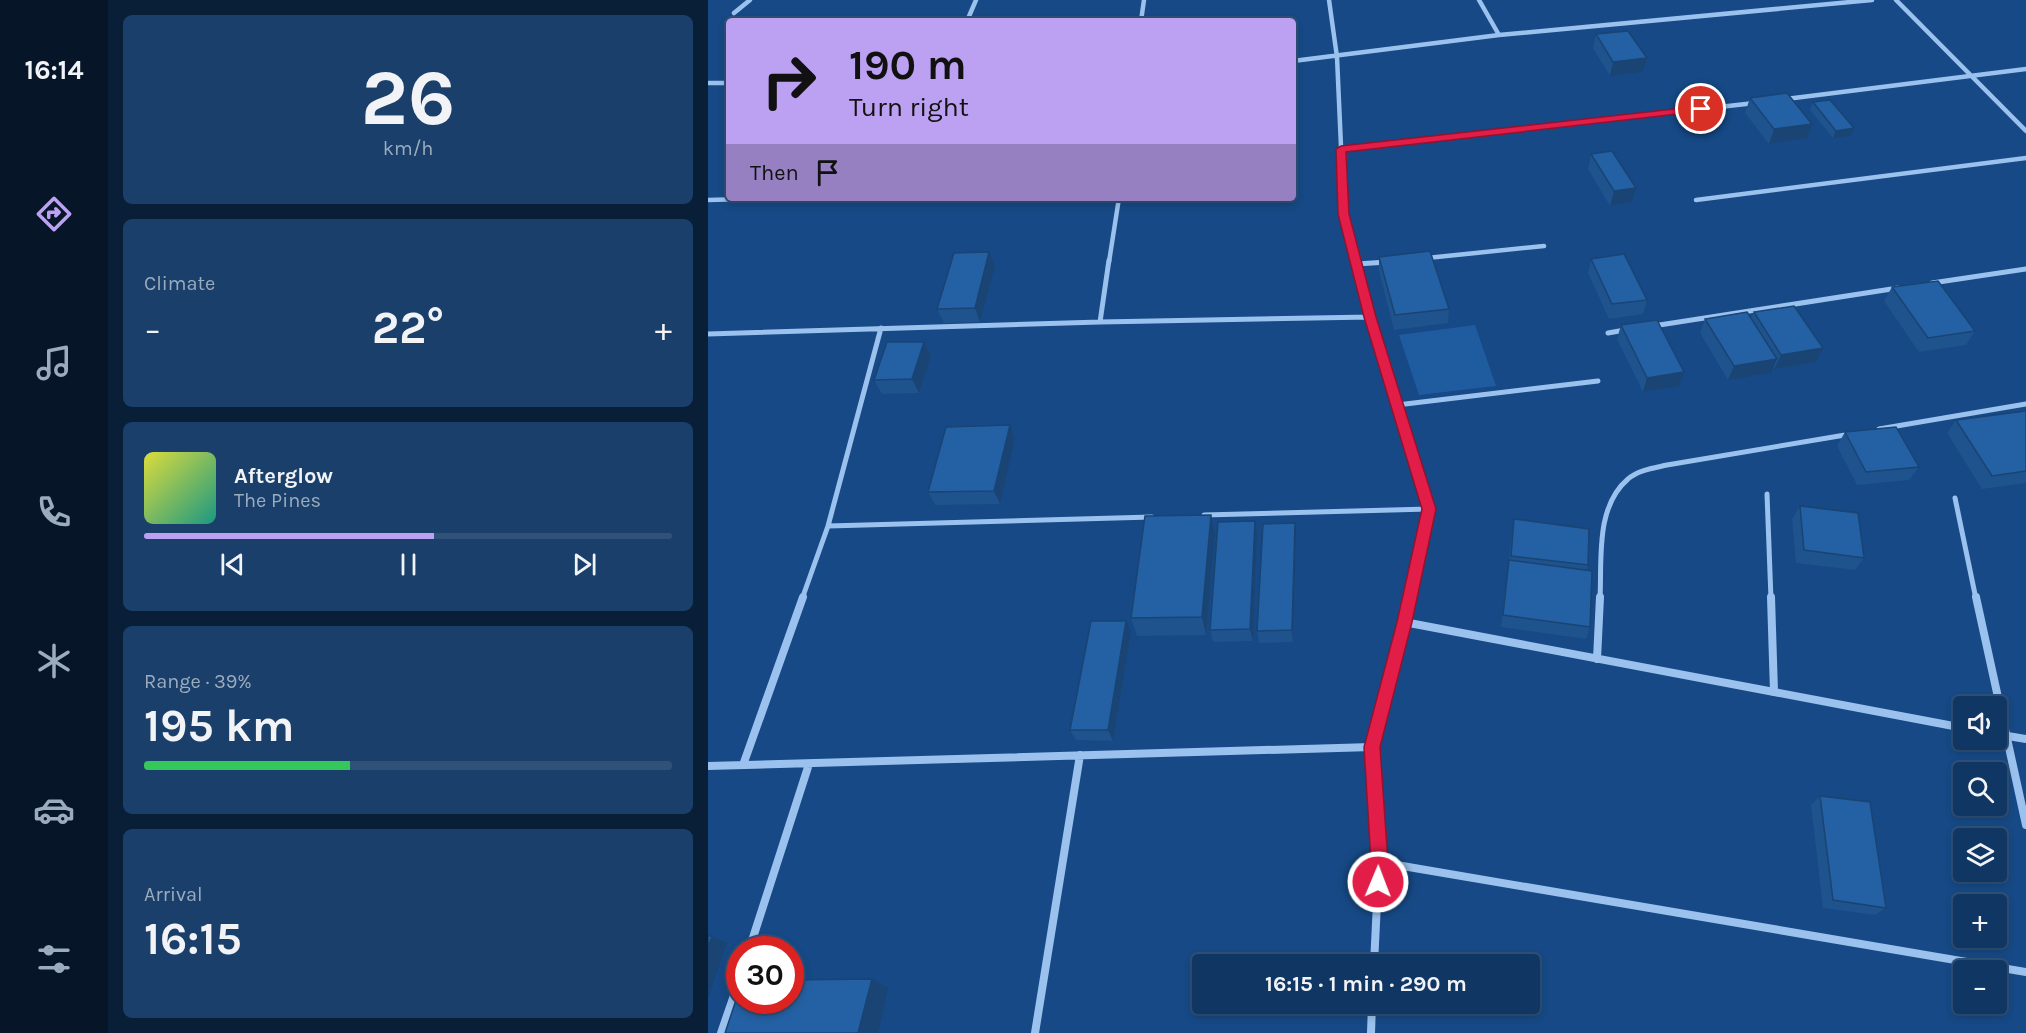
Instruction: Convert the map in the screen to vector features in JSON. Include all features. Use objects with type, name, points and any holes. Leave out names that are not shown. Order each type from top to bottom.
[{"type":"street","points":[[734,13],[750,0]]},
{"type":"street","points":[[968,18],[976,0]]},
{"type":"street","points":[[1141,18],[1144,0]]},
{"type":"street","points":[[1329,0],[1337,57],[1344,214],[1370,317],[1429,509],[1404,622],[1372,747],[1379,862],[1374,954]]},
{"type":"street","points":[[1479,0],[1499,35]]},
{"type":"street","points":[[1296,61],[1499,35],[1872,0]]},
{"type":"street","points":[[1896,0],[2026,131]]},
{"type":"street","points":[[1775,100],[2026,69]]},
{"type":"street","points":[[708,83],[726,83]]},
{"type":"street","points":[[1341,149],[1763,102]]},
{"type":"street","points":[[1696,200],[2026,159]]},
{"type":"street","points":[[708,200],[726,200]]},
{"type":"street","points":[[1100,322],[1119,201]]},
{"type":"street","points":[[1416,259],[1544,246]]},
{"type":"street","points":[[1358,264],[1392,261]]},
{"type":"street","points":[[1922,285],[2026,269]]},
{"type":"street","points":[[1643,328],[1911,286]]},
{"type":"street","points":[[708,334],[1100,322],[1370,317]]},
{"type":"street","points":[[743,765],[828,526],[881,328]]},
{"type":"street","points":[[1608,333],[1631,329]]},
{"type":"street","points":[[1397,405],[1598,381]]},
{"type":"street","points":[[1873,430],[2026,404]]},
{"type":"street","points":[[1598,658],[1604,518],[1614,496],[1628,479],[1645,470],[1667,465],[1861,432]]},
{"type":"street","points":[[1767,494],[1774,692]]},
{"type":"street","points":[[1955,498],[1993,696]]},
{"type":"street","points":[[1193,516],[1429,509]]},
{"type":"street","points":[[828,526],[1158,517]]},
{"type":"street","points":[[1404,622],[1953,726]]},
{"type":"street","points":[[2007,736],[2026,739]]},
{"type":"street","points":[[708,766],[1372,747]]},
{"type":"street","points":[[2005,750],[2026,825]]},
{"type":"street","points":[[1035,1033],[1080,756]]},
{"type":"street","points":[[754,936],[809,764]]},
{"type":"street","points":[[1379,862],[2026,972]]},
{"type":"street","points":[[721,1033],[728,1014]]},
{"type":"street","points":[[1371,1033],[1372,1014]]},
{"type":"shaded area","points":[[1475,325],[1496,386],[1419,395],[1399,335]]},
{"type":"building","points":[[1628,31],[1647,58],[1613,62],[1596,34]]},
{"type":"building","points":[[1787,93],[1812,124],[1774,129],[1750,98]]},
{"type":"building","points":[[1830,100],[1854,128],[1836,131],[1813,102]]},
{"type":"building","points":[[1612,151],[1636,188],[1614,191],[1591,154]]},
{"type":"building","points":[[1430,251],[1449,309],[1395,315],[1379,257]]},
{"type":"building","points":[[989,252],[975,308],[937,309],[954,253]]},
{"type":"building","points":[[1624,254],[1647,300],[1612,304],[1591,259]]},
{"type":"building","points":[[1938,281],[1975,331],[1928,338],[1892,287]]},
{"type":"building","points":[[1794,306],[1823,348],[1781,355],[1754,312]]},
{"type":"building","points":[[1747,312],[1777,359],[1734,366],[1705,319]]},
{"type":"building","points":[[1657,320],[1684,372],[1647,378],[1621,325]]},
{"type":"building","points":[[887,342],[924,342],[912,379],[874,380]]},
{"type":"building","points":[[2026,411],[2026,471],[1992,476],[1956,420]]},
{"type":"building","points":[[1010,425],[994,491],[928,492],[946,427]]},
{"type":"building","points":[[1896,427],[1919,467],[1866,472],[1845,432]]},
{"type":"building","points":[[1800,506],[1858,513],[1864,558],[1804,550]]},
{"type":"building","points":[[1211,515],[1202,617],[1131,618],[1145,516]]},
{"type":"building","points":[[1514,519],[1589,529],[1588,565],[1511,556]]},
{"type":"building","points":[[1255,521],[1250,629],[1210,630],[1218,522]]},
{"type":"building","points":[[1295,523],[1292,630],[1257,631],[1263,524]]},
{"type":"building","points":[[1509,560],[1592,571],[1590,627],[1503,615]]},
{"type":"building","points":[[1091,621],[1126,621],[1108,730],[1070,730]]},
{"type":"building","points":[[1820,796],[1870,802],[1886,908],[1833,900]]},
{"type":"building","points":[[708,936],[712,936],[708,948]]},
{"type":"building","points":[[872,979],[858,1033],[725,1033],[731,1014],[804,1014],[804,980]]},
{"type":"route","points":[[1378,882],[1379,862],[1372,747],[1404,622],[1429,509],[1370,317],[1344,214],[1341,149],[1701,109]]}]
